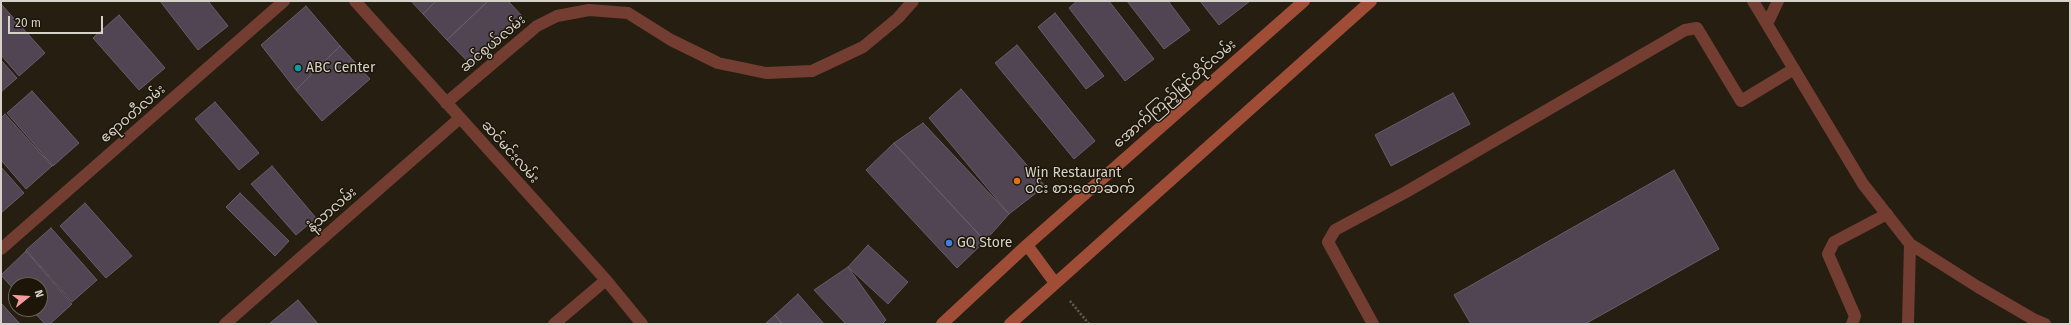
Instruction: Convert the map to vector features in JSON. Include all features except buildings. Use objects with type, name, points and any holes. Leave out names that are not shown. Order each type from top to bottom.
[{"type":"main road","name":"အောက်ကြည့်မြင်တိုင်လမ်း","points":[[942,324],[1027,245],[1304,1]]},
{"type":"main road","points":[[1010,324],[1371,1]]},
{"type":"main road","points":[[1027,245],[1055,283]]},
{"type":"street","name":"ဧရာဝတီလမ်း","points":[[1,249],[284,1]]},
{"type":"street","name":"ဆင်မင်းလမ်း","points":[[355,1],[606,280],[642,324]]},
{"type":"street","name":"ဆင်စွယ်လမ်း","points":[[446,103],[537,26],[557,16],[589,10],[628,13],[671,40],[718,63],[766,73],[812,71],[863,47],[898,18],[913,1]]},
{"type":"street","points":[[1753,1],[1863,184],[1910,244],[2030,322],[2045,324]]},
{"type":"street","points":[[1767,24],[1778,1]]},
{"type":"street","points":[[1373,324],[1328,242],[1334,230],[1406,192],[1686,30],[1697,28],[1741,101],[1794,69]]},
{"type":"street","name":"နံ့သာလမ်း","points":[[225,324],[460,118]]},
{"type":"street","points":[[1852,324],[1855,316],[1828,254],[1834,242],[1887,214]]},
{"type":"street","points":[[1908,324],[1910,244]]},
{"type":"street","points":[[554,324],[606,280]]},
{"type":"path","points":[[1055,283],[1089,324]]},
{"type":"place","name":"ABC Center","points":[[298,68]]},
{"type":"place","name":"Win Restaurant ဝင်း စားတော်ဆက်","points":[[1017,181]]},
{"type":"place","name":"GQ Store","points":[[949,243]]}]
